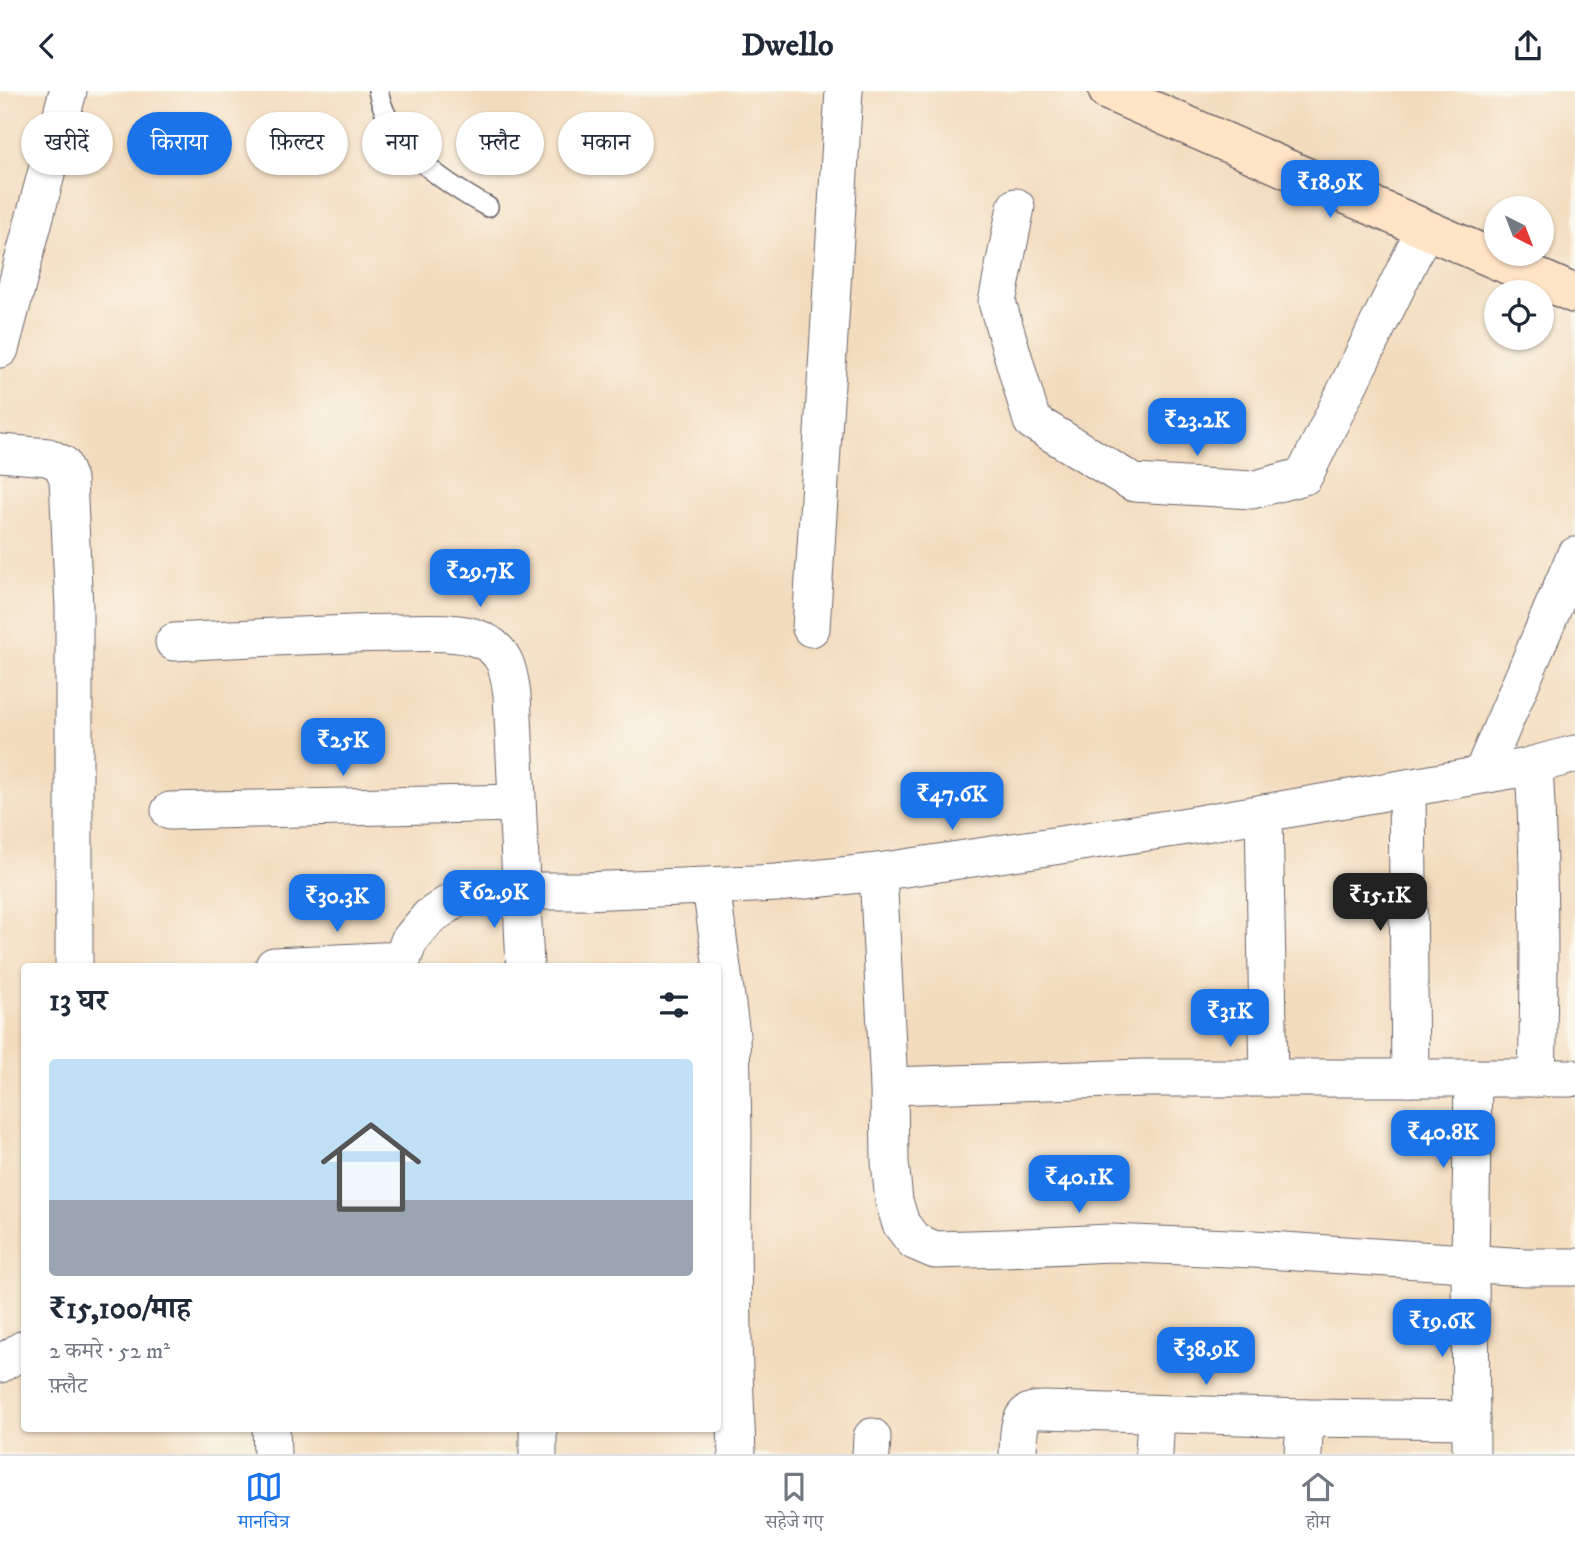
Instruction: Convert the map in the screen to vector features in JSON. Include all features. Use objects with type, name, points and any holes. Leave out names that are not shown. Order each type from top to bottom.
[{"type":"street","points":[[0,349],[68,91]]},
{"type":"street","points":[[811,628],[844,91]]},
{"type":"street","points":[[1123,94],[1575,294]]},
{"type":"street","points":[[1016,207],[997,302],[1032,421],[1134,482],[1252,490],[1304,476],[1425,229]]},
{"type":"street","points":[[0,453],[48,457],[62,464],[68,479],[74,608],[74,963]]},
{"type":"street","points":[[1482,774],[1575,556]]},
{"type":"street","points":[[174,642],[300,635],[449,633],[479,638],[498,650],[509,671],[512,695],[525,963]]},
{"type":"street","points":[[401,963],[409,941],[429,917],[459,897],[486,891],[584,891],[777,883],[878,872],[1264,813],[1534,765],[1575,754]]},
{"type":"street","points":[[890,1086],[1144,1078],[1554,1078],[1539,984],[1538,829],[1534,765]]},
{"type":"street","points":[[1406,788],[1410,1078]]},
{"type":"street","points":[[170,811],[517,803]]},
{"type":"street","points":[[1264,813],[1269,1078]]},
{"type":"street","points":[[878,872],[890,1086],[890,1162],[894,1201],[901,1224],[914,1241],[935,1250],[1110,1243],[1253,1249],[1525,1267],[1575,1267]]},
{"type":"street","points":[[711,886],[721,963]]},
{"type":"street","points":[[721,964],[730,1035],[733,1133],[726,1364],[737,1454]]},
{"type":"street","points":[[1018,1454],[1020,1427],[1024,1418],[1033,1411],[1044,1410],[1305,1418],[1471,1437],[1473,1078]]},
{"type":"street","points":[[1154,1454],[1156,1414]]},
{"type":"street","points":[[1303,1454],[1305,1418]]},
{"type":"street","points":[[271,1432],[272,1454]]},
{"type":"street","points":[[538,1432],[538,1454]]},
{"type":"lane","points":[[378,91],[385,112],[411,152],[443,181],[488,207]]}]
